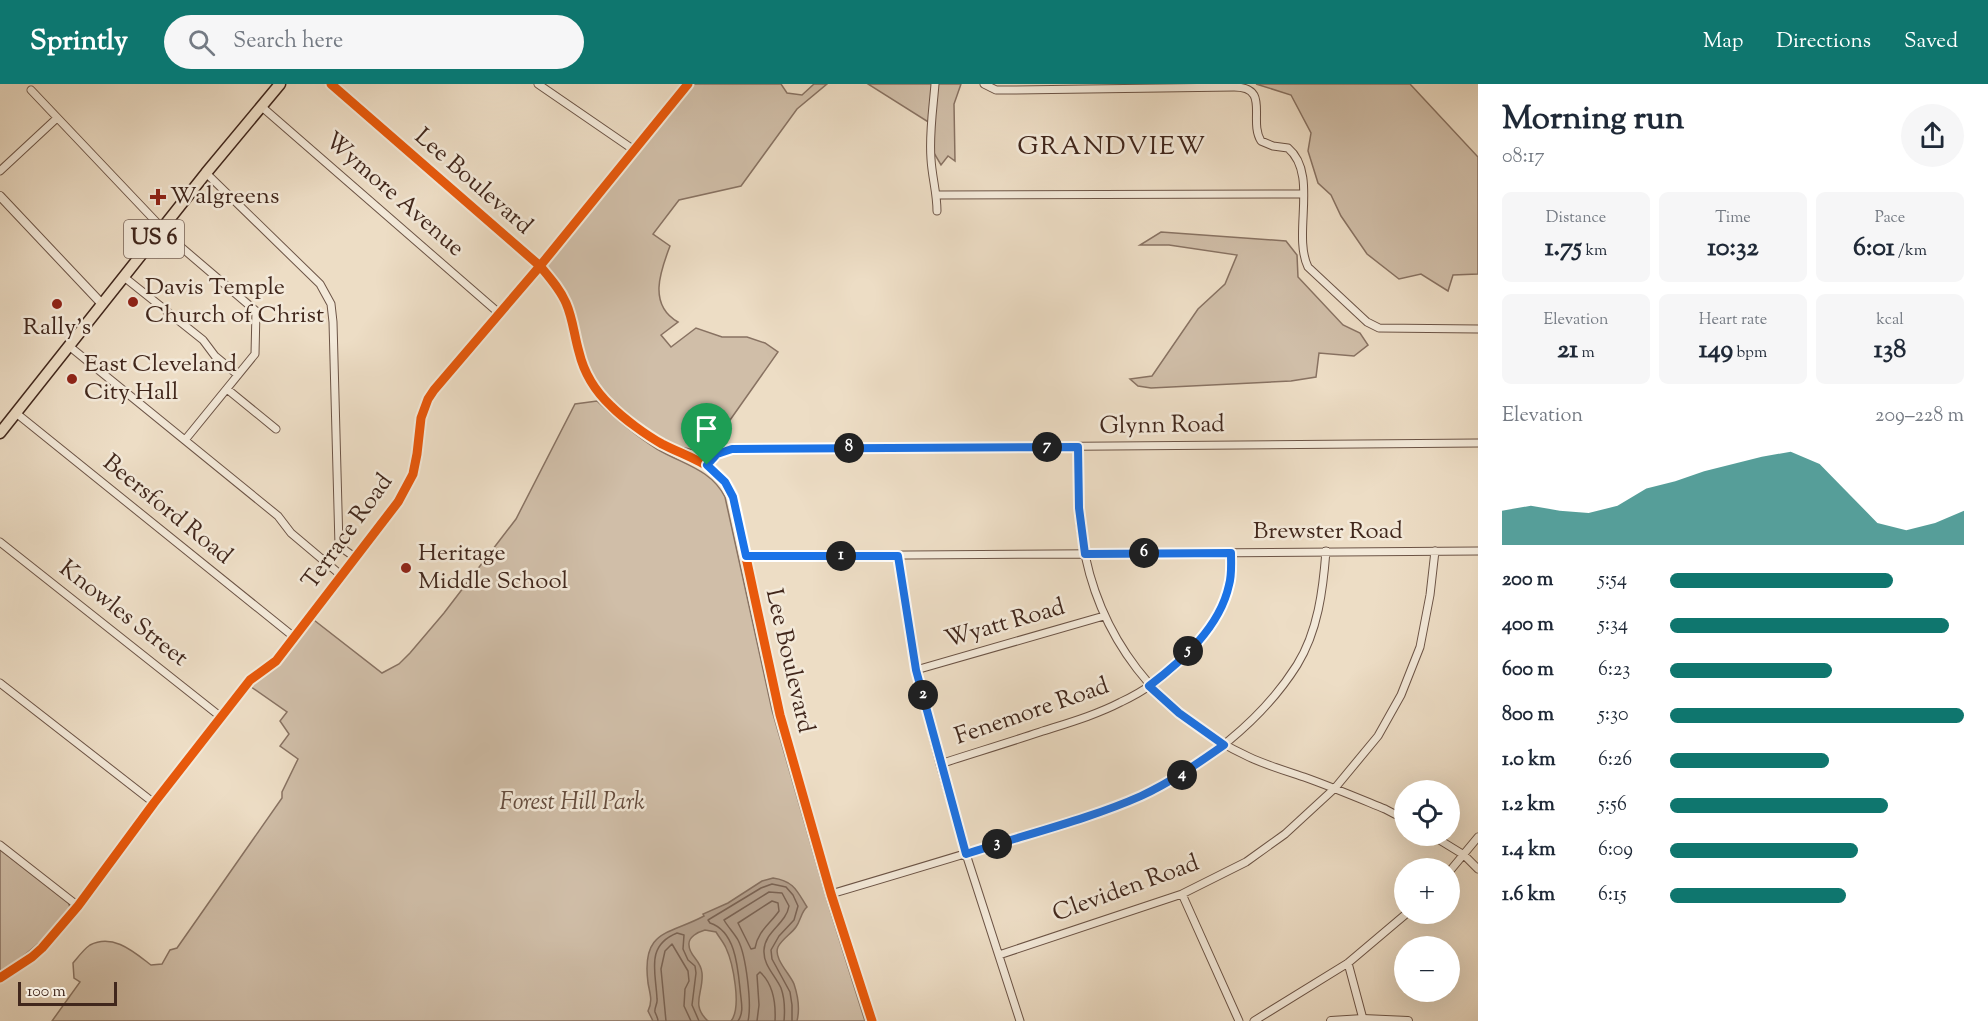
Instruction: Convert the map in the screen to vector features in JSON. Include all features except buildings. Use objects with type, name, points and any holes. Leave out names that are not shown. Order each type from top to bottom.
[{"type":"main road","name":"US 6","points":[[0,433],[206,173],[262,107],[275,86]]},
{"type":"street","name":"Lee Boulevard","points":[[331,84],[540,266],[558,287],[565,301],[586,373],[613,409],[661,443],[707,465],[729,488],[733,497],[777,704],[831,894],[872,1021]]},
{"type":"street","points":[[538,84],[634,150]]},
{"type":"street","name":"Terrace Road","points":[[0,978],[42,948],[78,906],[154,803],[250,680],[276,661],[356,558],[409,484],[416,464],[421,418],[428,399],[688,84]]},
{"type":"street","points":[[935,84],[930,142],[938,211]]},
{"type":"street","points":[[984,84],[996,90],[1244,87],[1251,90],[1256,97],[1256,130],[1261,141],[1273,146],[1288,148],[1295,155],[1303,177],[1304,246],[1305,261],[1308,267],[1367,322],[1378,327],[1478,329]]},
{"type":"street","points":[[30,90],[162,229],[255,309],[255,354],[185,440]]},
{"type":"street","name":"Wymore Avenue","points":[[262,107],[500,314]]},
{"type":"street","points":[[0,171],[57,118]]},
{"type":"street","points":[[206,173],[320,284],[331,304],[334,334],[339,546],[328,564]]},
{"type":"street","points":[[937,195],[1303,194]]},
{"type":"street","points":[[0,196],[102,304]]},
{"type":"street","points":[[124,277],[203,340],[215,356],[238,375]]},
{"type":"street","points":[[69,346],[279,516],[291,533],[342,576]]},
{"type":"street","points":[[226,389],[276,429]]},
{"type":"street","name":"Beersford Road","points":[[16,413],[294,637]]},
{"type":"street","name":"Glynn Road","points":[[707,465],[717,454],[732,449],[1478,443]]},
{"type":"street","points":[[1078,447],[1080,517],[1085,554],[1104,616],[1121,648],[1149,686],[1179,713],[1224,745],[1251,758],[1335,788],[1394,814]]},
{"type":"street","name":"Knowles Street","points":[[0,542],[221,717]]},
{"type":"street","points":[[339,546],[356,558]]},
{"type":"street","points":[[831,894],[1094,813],[1141,796],[1186,772],[1224,745],[1263,709],[1298,664],[1312,630],[1323,590],[1326,551]]},
{"type":"street","name":"Cleviden Road","points":[[999,955],[1182,894],[1246,862],[1285,834],[1335,788],[1378,736],[1401,695],[1420,647],[1430,595],[1435,551]]},
{"type":"street","name":"Brewster Road","points":[[746,556],[1478,551]]},
{"type":"street","name":"Fenemore Road","points":[[940,764],[1090,716],[1122,702],[1149,686],[1186,654],[1214,619],[1229,587],[1231,553]]},
{"type":"street","points":[[898,556],[916,670],[940,764],[966,854],[1020,1021]]},
{"type":"street","name":"Wyatt Road","points":[[916,670],[1104,616]]},
{"type":"street","points":[[0,683],[154,803]]},
{"type":"street","points":[[1460,860],[1478,837]]},
{"type":"street","points":[[0,845],[78,906]]},
{"type":"street","points":[[1449,846],[1464,855],[1478,869]]},
{"type":"street","points":[[1182,894],[1239,1021]]},
{"type":"street","points":[[1254,1021],[1348,963],[1394,924]]},
{"type":"street","points":[[1348,963],[1363,1019]]},
{"type":"street","points":[[1331,1021],[1363,1019],[1408,1021]]},
{"type":"green space","points":[[688,84],[781,84],[787,93],[802,95],[814,84],[827,84],[797,109],[741,186],[679,200],[653,234],[670,246],[659,287],[663,307],[678,322],[661,335],[671,347],[696,328],[722,337],[747,337],[765,343],[778,352],[711,447],[699,451],[661,443],[613,409],[593,386],[570,314],[540,266]]},
{"type":"green space","points":[[868,84],[961,84],[954,104],[955,161],[948,156],[941,165],[934,153],[930,123]]},
{"type":"green space","points":[[1256,84],[1410,84],[1478,157],[1478,274],[1453,275],[1448,291],[1421,274],[1399,279],[1367,254],[1341,216],[1331,195],[1318,183],[1308,151],[1311,133],[1291,95]]},
{"type":"green space","points":[[1161,232],[1286,241],[1297,255],[1298,277],[1343,325],[1360,333],[1368,345],[1354,356],[1319,353],[1316,377],[1291,381],[1151,388],[1138,386],[1130,379],[1152,376],[1198,309],[1225,284],[1237,255],[1169,245],[1140,245]]},
{"type":"green space","name":"Forest Hill Park","points":[[597,401],[649,444],[704,473],[725,497],[772,710],[826,897],[865,1021],[52,1021],[80,982],[74,978],[73,963],[90,945],[107,941],[115,943],[130,950],[151,965],[162,964],[170,950],[177,948],[282,798],[282,792],[298,759],[280,746],[289,734],[280,721],[287,712],[247,684],[276,661],[310,617],[382,673],[399,664],[444,613],[516,519],[575,404]]},
{"type":"green space","points":[[0,848],[68,900],[70,908],[38,944],[0,973]]},
{"type":"water","points":[[773,878],[790,884],[807,907],[796,927],[780,944],[777,951],[795,989],[798,1007],[797,1021],[731,1021],[736,1006],[736,996],[729,955],[716,932],[705,930],[692,937],[689,945],[702,973],[699,1004],[708,1021],[653,1021],[648,1011],[651,1001],[647,965],[653,943],[669,931],[704,916],[703,914],[728,903],[762,881]]},
{"type":"cycle path","points":[[331,84],[540,266],[564,298],[584,367],[595,388],[605,400],[649,436],[712,470],[727,486],[733,497],[780,715],[831,894],[872,1021]]},
{"type":"cycle path","points":[[0,978],[42,948],[78,906],[154,803],[250,680],[276,661],[398,502],[413,474],[421,418],[434,390],[540,266],[688,84]]},
{"type":"place","name":"Walgreens","points":[[158,197]]},
{"type":"place","name":"Davis Temple Church of Christ","points":[[133,302]]},
{"type":"place","name":"Rally's","points":[[57,304]]},
{"type":"place","name":"East Cleveland City Hall","points":[[72,379]]},
{"type":"place","name":"Heritage Middle School","points":[[406,568]]},
{"type":"district","name":"GRANDVIEW","points":[[1112,147]]},
{"type":"route","points":[[1078,447],[1079,508],[1085,554],[1231,553],[1229,587],[1214,619],[1186,654],[1149,686],[1179,713],[1224,745],[1186,772],[1141,796],[966,854],[916,670],[898,556],[746,556],[733,497],[725,482],[707,465],[717,454],[732,449],[1078,447]]}]
